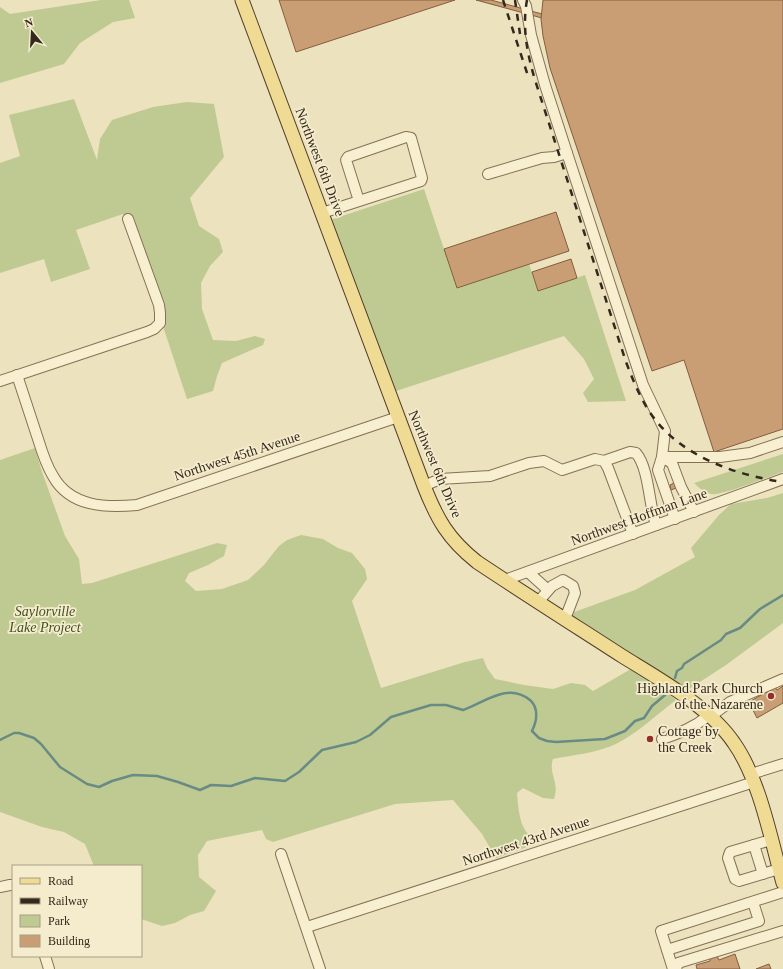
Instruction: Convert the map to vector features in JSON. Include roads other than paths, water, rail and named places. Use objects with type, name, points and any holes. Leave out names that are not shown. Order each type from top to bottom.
[{"type":"main road","name":"Northwest 6th Drive","points":[[242,0],[398,418],[424,486],[442,526],[450,537],[466,553],[565,620],[672,688],[710,716],[722,728],[735,744],[752,778],[783,883]]},
{"type":"street","points":[[523,0],[526,6],[531,35],[545,85],[643,386],[664,430],[662,457],[658,470],[675,519]]},
{"type":"street","points":[[322,213],[359,201],[420,181],[422,178],[410,138],[406,137],[348,157],[346,160],[359,201]]},
{"type":"street","points":[[488,174],[542,158],[554,157],[567,153]]},
{"type":"street","points":[[0,381],[144,333],[154,329],[160,324],[160,312],[157,299],[128,219]]},
{"type":"street","name":"Northwest 45th Avenue","points":[[17,375],[46,463],[53,478],[66,492],[83,502],[96,505],[116,507],[137,505],[398,418]]},
{"type":"street","points":[[662,457],[720,457],[750,453],[783,442]]},
{"type":"street","points":[[604,462],[630,452],[636,453],[639,457],[647,481],[656,525]]},
{"type":"street","points":[[662,457],[672,463],[694,512]]},
{"type":"street","points":[[424,486],[440,479],[490,476],[529,463],[544,461],[562,470],[595,459],[604,462],[608,468],[633,534]]},
{"type":"street","name":"Northwest Hoffman Lane","points":[[505,580],[783,479]]},
{"type":"street","points":[[528,572],[548,590]]},
{"type":"street","points":[[538,602],[552,586],[563,580],[573,586],[575,593],[565,620]]},
{"type":"street","points":[[662,739],[687,730],[730,702],[783,679]]},
{"type":"street","name":"Northwest 43rd Avenue","points":[[307,927],[752,778],[783,764]]},
{"type":"street","points":[[771,840],[730,852],[728,858],[735,879],[739,881],[779,869]]},
{"type":"street","points":[[754,845],[763,874]]},
{"type":"street","points":[[281,854],[320,969]]},
{"type":"street","points":[[778,932],[675,967],[667,950],[661,931],[783,892]]},
{"type":"street","points":[[667,950],[759,921],[753,902]]},
{"type":"street","points":[[45,957],[49,969]]},
{"type":"waterway","points":[[675,678],[677,671],[682,668],[684,664],[721,640],[726,634],[740,628],[760,609],[783,595]]},
{"type":"waterway","points":[[0,740],[14,733],[19,733],[34,738],[41,744],[60,767],[87,784],[99,787],[112,781],[133,775],[157,776],[200,790],[211,785],[231,786],[255,778],[285,781],[299,772],[322,750],[356,742],[370,735],[391,717],[431,705],[446,705],[463,710],[496,695],[505,693],[522,695],[530,700],[535,707],[536,719],[532,731],[539,738],[556,742],[605,739],[625,731],[635,721],[644,718],[652,706],[665,695]]},
{"type":"railway","points":[[503,0],[529,79]]},
{"type":"railway","points":[[515,0],[520,34]]},
{"type":"railway","points":[[527,0],[525,30],[535,80],[626,362],[643,402],[663,429],[693,452],[728,468],[765,479],[783,482]]},
{"type":"place","name":"Highland Park Church of the Nazarene","points":[[771,696]]},
{"type":"place","name":"Cottage by the Creek","points":[[650,739]]},
{"type":"park label","name":"Saylorville Lake Project","points":[[45,620]]}]
